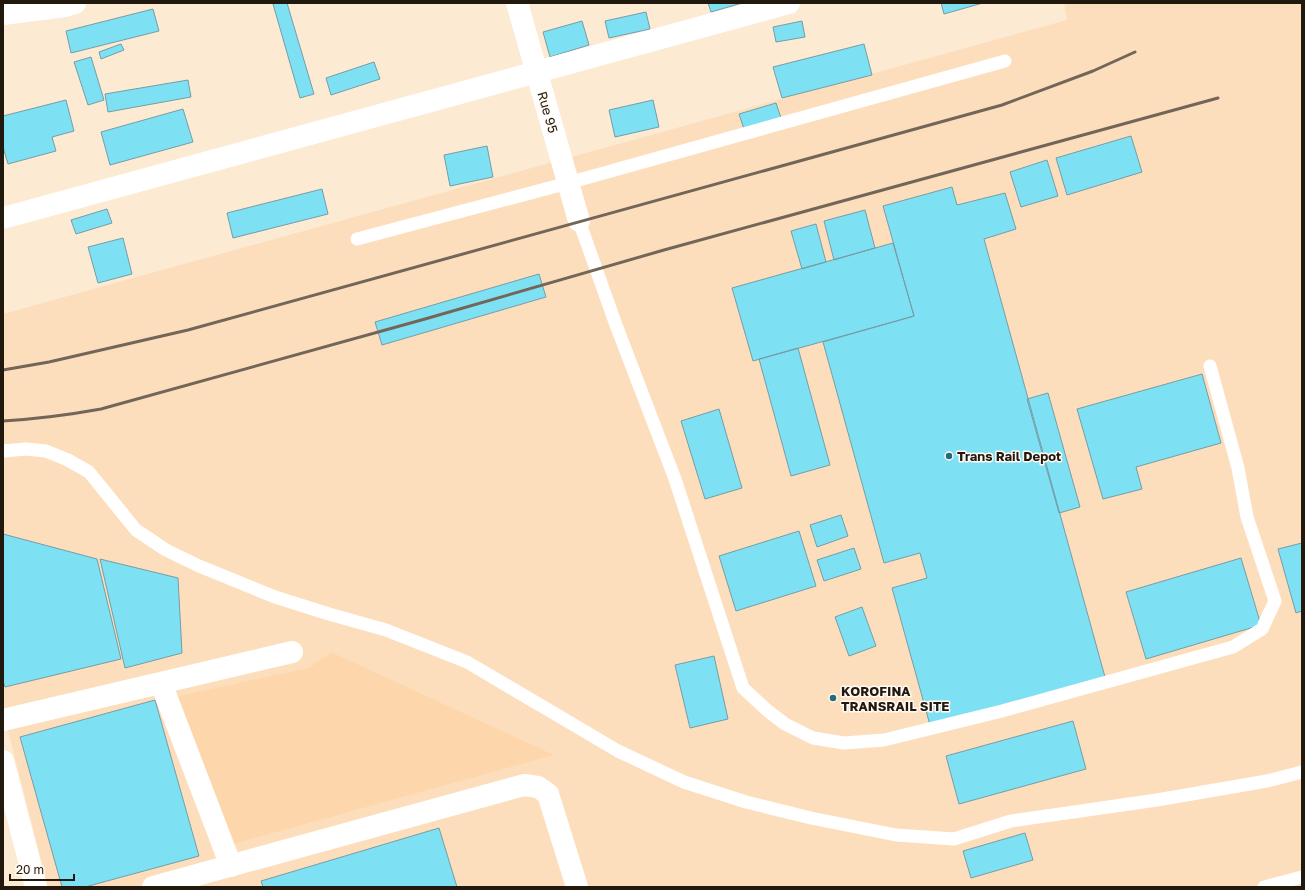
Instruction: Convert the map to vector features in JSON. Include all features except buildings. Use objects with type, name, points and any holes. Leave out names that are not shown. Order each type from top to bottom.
[{"type":"street","points":[[3,14],[65,6],[75,3]]},
{"type":"street","name":"Rue 95","points":[[517,3],[579,221]]},
{"type":"street","points":[[3,218],[789,3]]},
{"type":"street","points":[[3,720],[292,652]]},
{"type":"street","points":[[161,683],[231,866]]},
{"type":"street","points":[[3,761],[7,788],[36,887]]},
{"type":"street","points":[[153,887],[524,785],[538,787],[548,794],[577,887]]},
{"type":"lane","points":[[357,239],[568,183],[1005,61]]},
{"type":"lane","points":[[579,221],[616,325],[676,479],[743,688],[768,712],[785,724],[814,738],[844,743],[884,740],[1002,712],[1233,647],[1262,630],[1275,601],[1247,518],[1238,468],[1210,366]]},
{"type":"lane","points":[[3,451],[26,449],[46,451],[68,460],[89,472],[136,530],[166,550],[198,566],[274,597],[386,630],[468,662],[618,751],[684,782],[746,802],[811,818],[896,835],[954,839],[1011,821],[1157,800],[1267,781],[1302,772]]},
{"type":"lane","points":[[1264,887],[1302,877]]},
{"type":"shaded area","points":[[1064,3],[1302,3],[1302,887],[48,887],[3,711],[3,314],[1067,20]]},
{"type":"shaded area","points":[[331,652],[554,755],[230,845],[178,696],[309,668]]},
{"type":"railway","points":[[3,370],[49,362],[188,330],[1002,105],[1093,71],[1135,52]]},
{"type":"railway","points":[[3,421],[101,409],[425,319],[664,250],[1218,98]]},
{"type":"place","name":"Trans Rail Depot","points":[[949,456]]},
{"type":"place","name":"KOROFINA TRANSRAIL SITE","points":[[833,698]]}]
